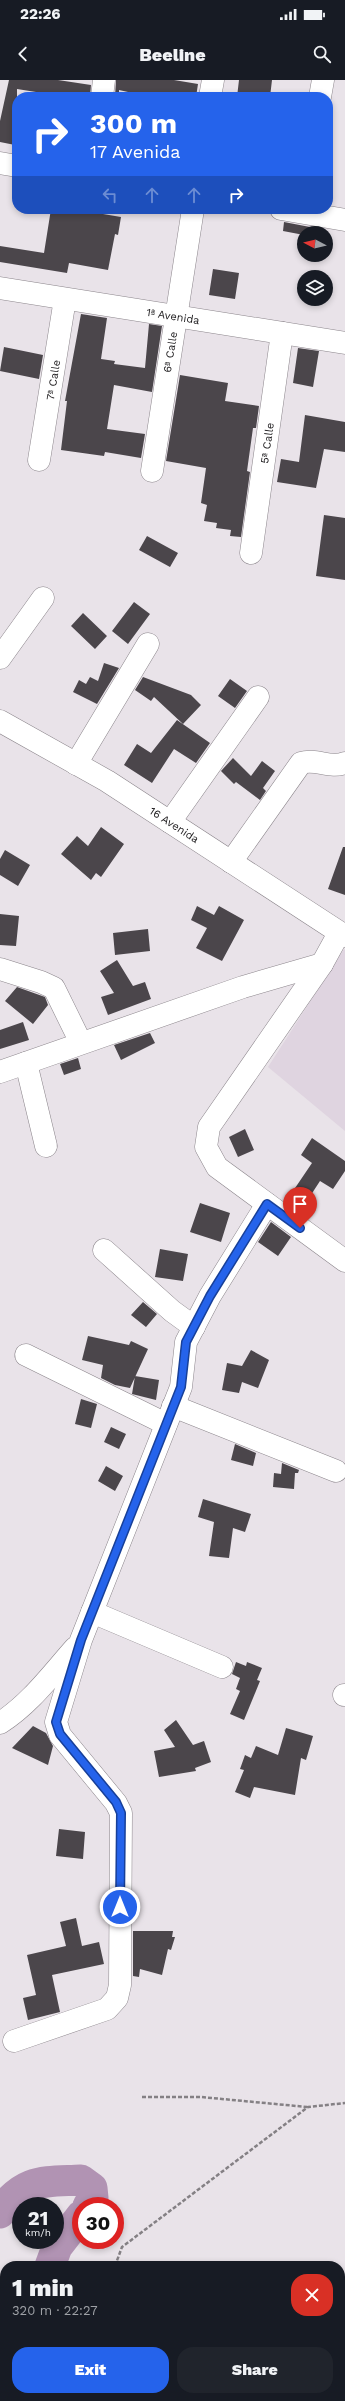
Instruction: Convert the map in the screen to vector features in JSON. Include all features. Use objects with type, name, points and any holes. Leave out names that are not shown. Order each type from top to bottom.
[{"type":"street","points":[[103,92],[104,80]]},
{"type":"street","points":[[211,92],[212,80]]},
{"type":"street","points":[[321,92],[323,80]]},
{"type":"street","points":[[0,163],[12,165]]},
{"type":"street","name":"6ª Calle","points":[[152,471],[192,214]]},
{"type":"street","points":[[316,214],[345,220]]},
{"type":"street","name":"1ª Avenida","points":[[0,288],[65,300],[345,343]]},
{"type":"street","name":"7ª Calle","points":[[39,460],[65,300]]},
{"type":"street","name":"5ª Calle","points":[[251,553],[282,333]]},
{"type":"street","points":[[0,658],[43,598]]},
{"type":"street","points":[[76,764],[148,644]]},
{"type":"street","points":[[170,822],[258,697]]},
{"type":"street","name":"16 Avenida","points":[[0,721],[76,764],[170,822],[342,934]]},
{"type":"street","points":[[231,862],[301,763],[310,760],[331,766],[345,763]]},
{"type":"street","points":[[342,934],[209,1127],[206,1147],[217,1167],[345,1262]]},
{"type":"street","points":[[0,1072],[243,987],[322,964]]},
{"type":"street","points":[[0,969],[41,982],[54,988],[81,1043]]},
{"type":"street","points":[[26,1063],[46,1146]]},
{"type":"street","points":[[14,2041],[107,2009],[117,1998],[120,1984],[121,1813],[116,1802],[60,1734],[56,1722],[81,1640],[181,1387],[186,1342],[210,1296],[267,1204]]},
{"type":"street","points":[[104,1250],[172,1311],[194,1327]]},
{"type":"street","points":[[26,1355],[170,1415],[336,1471]]},
{"type":"street","points":[[92,1612],[222,1667]]},
{"type":"street","points":[[0,1723],[16,1713],[34,1695],[81,1640]]},
{"type":"path","points":[[142,2097],[201,2097],[308,2107],[345,2103]]},
{"type":"path","points":[[117,2261],[122,2247],[308,2107]]},
{"type":"shaded area","points":[[344,949],[345,950],[345,1131],[268,1067]]},
{"type":"building","points":[[9,80],[58,80],[91,85],[90,92],[36,92],[17,89],[17,92],[12,92],[12,144],[0,142],[0,121]]},
{"type":"building","points":[[116,80],[174,80],[198,84],[197,92],[128,92],[119,90],[119,92],[115,92]]},
{"type":"building","points":[[239,80],[272,80],[271,92],[238,92]]},
{"type":"building","points":[[50,214],[103,214],[121,217],[118,235],[115,234],[108,270],[69,263],[67,273],[0,262],[0,246],[44,253]]},
{"type":"building","points":[[284,222],[305,226],[297,226],[297,234],[283,231]]},
{"type":"building","points":[[213,269],[239,273],[235,299],[209,295]]},
{"type":"building","points":[[81,314],[107,318],[101,359],[115,361],[114,364],[145,368],[149,324],[162,326],[152,392],[114,385],[107,429],[145,434],[141,458],[105,452],[104,456],[61,450],[67,401],[65,401]]},
{"type":"building","points":[[4,347],[43,355],[39,379],[0,371]]},
{"type":"building","points":[[298,348],[319,351],[313,387],[293,383]]},
{"type":"building","points":[[180,375],[228,383],[225,401],[259,406],[256,428],[253,428],[247,471],[250,472],[241,537],[230,536],[231,530],[216,528],[217,523],[204,521],[207,505],[201,503],[206,468],[166,461]]},
{"type":"building","points":[[305,415],[345,422],[345,452],[324,449],[316,488],[277,482],[281,459],[299,462]]},
{"type":"building","points":[[324,515],[345,518],[345,580],[316,576]]},
{"type":"building","points":[[147,536],[178,553],[170,567],[139,550]]},
{"type":"building","points":[[134,602],[150,614],[128,644],[112,631]]},
{"type":"building","points":[[83,613],[107,636],[95,649],[71,626]]},
{"type":"building","points":[[104,663],[119,668],[97,704],[73,692],[79,680],[86,684],[90,677],[98,681]]},
{"type":"building","points":[[143,677],[191,695],[201,705],[183,724],[154,697],[151,701],[135,690]]},
{"type":"building","points":[[230,679],[247,691],[235,708],[218,696]]},
{"type":"building","points":[[177,720],[210,743],[196,763],[174,749],[152,783],[124,765],[137,744],[151,753]]},
{"type":"building","points":[[233,758],[251,776],[262,761],[275,771],[263,788],[266,791],[260,800],[236,782],[234,784],[221,771]]},
{"type":"building","points":[[101,827],[124,844],[101,877],[96,873],[91,880],[61,854],[77,836],[88,846]]},
{"type":"building","points":[[343,847],[345,847],[345,895],[328,889]]},
{"type":"building","points":[[5,850],[30,865],[18,886],[0,875],[0,859]]},
{"type":"building","points":[[197,906],[214,915],[219,906],[244,920],[222,961],[196,948],[207,928],[191,920]]},
{"type":"building","points":[[0,914],[19,916],[16,946],[0,945]]},
{"type":"building","points":[[148,929],[150,951],[115,955],[113,933]]},
{"type":"building","points":[[117,960],[133,986],[145,982],[151,999],[108,1015],[101,997],[114,993],[100,971]]},
{"type":"building","points":[[17,987],[45,997],[48,1005],[33,1024],[5,1001]]},
{"type":"building","points":[[23,1022],[29,1040],[0,1049],[0,1030]]},
{"type":"building","points":[[150,1033],[155,1043],[121,1060],[114,1045]]},
{"type":"building","points":[[78,1058],[81,1069],[64,1075],[60,1064]]},
{"type":"building","points":[[245,1129],[254,1150],[238,1157],[229,1137]]},
{"type":"building","points":[[312,1138],[345,1161],[345,1171],[333,1189],[320,1181],[305,1204],[291,1194],[312,1163],[301,1155]]},
{"type":"building","points":[[200,1203],[230,1213],[221,1242],[190,1232]]},
{"type":"building","points":[[271,1222],[291,1237],[278,1256],[258,1242]]},
{"type":"building","points":[[160,1249],[188,1254],[183,1281],[155,1277]]},
{"type":"building","points":[[143,1302],[157,1314],[146,1327],[131,1315]]},
{"type":"building","points":[[88,1336],[129,1345],[131,1341],[148,1349],[130,1388],[115,1385],[101,1378],[103,1365],[82,1360]]},
{"type":"building","points":[[251,1350],[269,1360],[258,1388],[242,1382],[239,1393],[222,1390],[227,1363],[242,1366]]},
{"type":"building","points":[[135,1376],[159,1380],[156,1400],[132,1394]]},
{"type":"building","points":[[81,1399],[97,1404],[91,1428],[75,1424]]},
{"type":"building","points":[[111,1427],[126,1434],[119,1449],[104,1442]]},
{"type":"building","points":[[235,1444],[256,1453],[253,1466],[231,1460]]},
{"type":"building","points":[[282,1463],[299,1470],[298,1473],[295,1473],[294,1489],[273,1487],[274,1473],[281,1474]]},
{"type":"building","points":[[106,1466],[123,1476],[115,1491],[98,1481]]},
{"type":"building","points":[[203,1499],[251,1514],[245,1532],[233,1528],[229,1558],[209,1556],[214,1522],[198,1517]]},
{"type":"building","points":[[236,1662],[246,1666],[247,1662],[262,1668],[257,1680],[260,1681],[244,1720],[230,1714],[240,1691],[236,1689],[240,1678],[232,1674]]},
{"type":"building","points":[[176,1720],[193,1745],[204,1741],[211,1762],[195,1768],[196,1771],[159,1777],[154,1751],[175,1747],[164,1730]]},
{"type":"building","points":[[33,1726],[46,1733],[53,1746],[48,1765],[12,1748]]},
{"type":"building","points":[[286,1728],[313,1736],[306,1760],[301,1758],[295,1795],[254,1787],[250,1798],[235,1792],[244,1770],[240,1769],[245,1755],[251,1758],[256,1746],[278,1755]]},
{"type":"building","points":[[59,1829],[85,1832],[83,1859],[56,1856]]},
{"type":"building","points":[[76,1918],[82,1946],[99,1942],[104,1964],[52,1975],[60,2012],[28,2020],[23,1998],[36,1995],[27,1955],[66,1946],[60,1922]]},
{"type":"building","points":[[133,1931],[173,1931],[172,1937],[175,1937],[171,1950],[168,1949],[162,1975],[140,1969],[139,1977],[133,1976]]},
{"type":"waterway","points":[[0,2213],[17,2193],[35,2184],[45,2182],[81,2180],[92,2188],[93,2197]]},
{"type":"waterway","points":[[52,2261],[57,2247],[72,2228]]},
{"type":"route","points":[[120,1907],[121,1813],[116,1802],[60,1734],[56,1722],[81,1640],[181,1387],[182,1364],[186,1342],[210,1296],[267,1204],[300,1228]]}]
